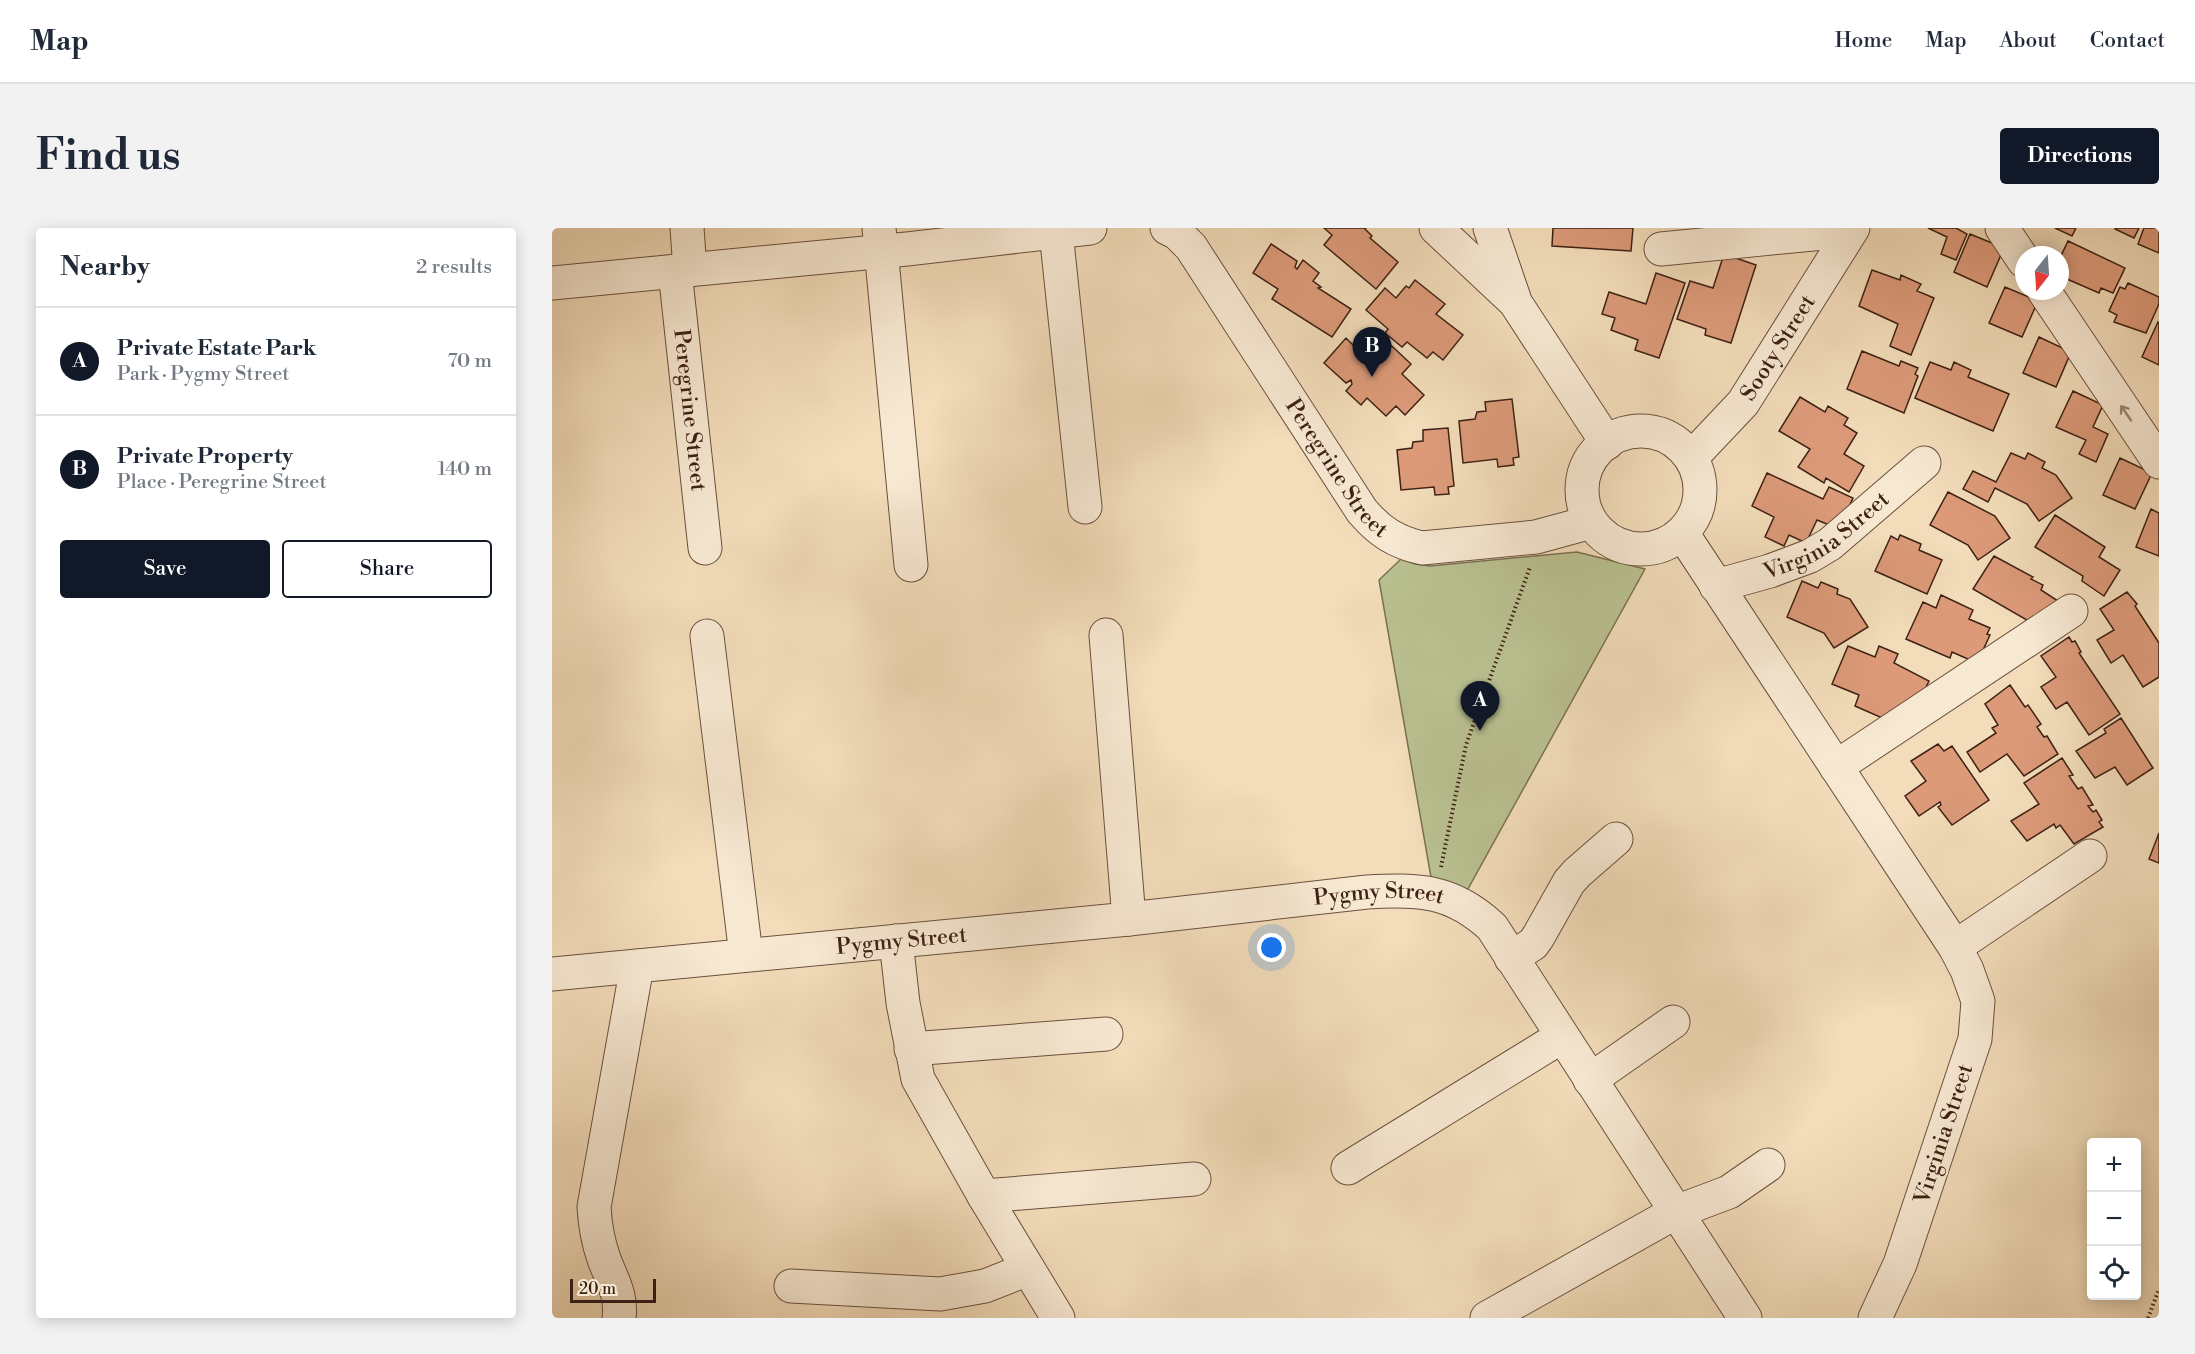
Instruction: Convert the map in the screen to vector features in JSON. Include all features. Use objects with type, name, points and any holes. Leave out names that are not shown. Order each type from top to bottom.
[{"type":"street","name":"Peregrine Street","points":[[687,228],[682,271],[705,548]]},
{"type":"street","name":"Peregrine Street","points":[[1167,228],[1177,233],[1191,248],[1362,511],[1380,531],[1404,544],[1422,548],[1536,537],[1591,522]]},
{"type":"street","points":[[1436,228],[1515,302],[1607,442]]},
{"type":"street","points":[[1490,228],[1515,302]]},
{"type":"street","points":[[2002,228],[2015,248]]},
{"type":"street","points":[[552,283],[682,271],[887,242],[1072,230],[1085,507]]},
{"type":"street","points":[[1661,249],[1834,234]]},
{"type":"street","name":"Sooty Street","points":[[1691,458],[1743,403],[1834,234]]},
{"type":"street","points":[[887,242],[900,562]]},
{"type":"street","points":[[2050,300],[2159,462]]},
{"type":"street","points":[[1637,431],[1658,433],[1676,442],[1691,458],[1699,477],[1700,498],[1694,517],[1682,533],[1664,545],[1644,549],[1623,546],[1605,536],[1591,522],[1584,503],[1582,483],[1588,463],[1600,447],[1607,442],[1617,436],[1637,431]]},
{"type":"street","name":"Virginia Street","points":[[1716,586],[1770,571],[1810,556],[1830,544],[1924,463]]},
{"type":"street","name":"Virginia Street","points":[[1682,533],[1955,947],[1967,970],[1978,1001],[1975,1039],[1900,1264],[1875,1318]]},
{"type":"street","points":[[1842,775],[2072,611]]},
{"type":"street","points":[[1106,635],[1129,919]]},
{"type":"street","points":[[707,636],[746,955]]},
{"type":"street","points":[[1842,775],[2013,673]]},
{"type":"street","points":[[1511,958],[1533,944],[1569,882],[1616,838]]},
{"type":"street","points":[[1955,947],[2090,856]]},
{"type":"street","name":"Pygmy Street","points":[[552,974],[1129,919],[1367,892],[1406,890],[1437,894],[1449,898],[1480,916],[1492,927],[1561,1037],[1745,1318]]},
{"type":"street","points":[[896,941],[911,1049],[918,1079],[984,1196],[1058,1318]]},
{"type":"street","points":[[619,1318],[621,1304],[604,1258],[595,1223],[594,1207],[637,966]]},
{"type":"street","points":[[1590,1080],[1672,1022]]},
{"type":"street","points":[[911,1049],[1107,1034]]},
{"type":"street","points":[[1348,1168],[1561,1037]]},
{"type":"street","points":[[1487,1318],[1676,1212],[1729,1192],[1768,1164]]},
{"type":"street","points":[[984,1196],[1194,1179]]},
{"type":"street","points":[[790,1286],[940,1294],[985,1286],[1028,1269]]},
{"type":"path","points":[[1437,894],[1466,745],[1533,560],[1536,537]]},
{"type":"path","points":[[2148,1318],[2159,1289]]},
{"type":"green space","points":[[1577,552],[1645,569],[1464,896],[1432,883],[1379,580],[1401,559],[1430,566]]},
{"type":"building","points":[[1324,228],[1366,228],[1372,236],[1370,238],[1398,262],[1376,289],[1324,245],[1332,235]]},
{"type":"building","points":[[1553,228],[1633,228],[1631,251],[1552,246]]},
{"type":"building","points":[[1928,228],[1956,228],[1967,234],[1956,260],[1941,254],[1947,237]]},
{"type":"building","points":[[2055,228],[2076,228],[2072,236]]},
{"type":"building","points":[[2116,228],[2139,228],[2134,238]]},
{"type":"building","points":[[2144,228],[2159,228],[2159,253],[2138,244]]},
{"type":"building","points":[[1970,234],[2004,248],[1987,287],[1954,272]]},
{"type":"building","points":[[2068,241],[2125,268],[2113,293],[2101,288],[2099,293],[2069,280],[2069,246],[2066,246]]},
{"type":"building","points":[[1271,244],[1297,261],[1295,267],[1297,269],[1303,260],[1319,273],[1313,281],[1321,287],[1318,288],[1351,309],[1332,337],[1272,299],[1278,289],[1253,273]]},
{"type":"building","points":[[1724,254],[1756,265],[1731,343],[1705,335],[1706,329],[1677,319],[1690,281],[1713,288]]},
{"type":"building","points":[[1872,270],[1900,280],[1901,275],[1921,284],[1917,291],[1934,298],[1911,355],[1890,346],[1898,324],[1859,306]]},
{"type":"building","points":[[1656,273],[1685,283],[1659,358],[1635,350],[1638,340],[1611,330],[1615,318],[1602,314],[1609,292],[1646,304]]},
{"type":"building","points":[[1415,280],[1445,304],[1436,314],[1463,335],[1443,360],[1433,352],[1427,358],[1407,342],[1402,347],[1385,333],[1388,329],[1366,310],[1385,288],[1396,298],[1406,286],[1409,288]]},
{"type":"building","points":[[2128,283],[2159,297],[2159,304],[2146,333],[2114,322],[2117,315],[2109,311],[2120,287],[2125,289]]},
{"type":"building","points":[[2005,287],[2015,291],[2015,300],[2038,301],[2022,337],[1989,323]]},
{"type":"building","points":[[2159,323],[2159,365],[2142,357]]},
{"type":"building","points":[[1380,335],[1411,364],[1402,374],[1424,395],[1405,415],[1396,406],[1386,416],[1367,398],[1361,405],[1346,391],[1352,384],[1351,380],[1346,383],[1324,363],[1346,338],[1358,350],[1368,338],[1373,343]]},
{"type":"building","points":[[2039,337],[2071,352],[2056,387],[2023,373]]},
{"type":"building","points":[[1862,351],[1899,366],[1901,361],[1918,368],[1915,374],[1918,376],[1904,413],[1847,389]]},
{"type":"building","points":[[1930,362],[1951,370],[1954,362],[1971,370],[1968,377],[2009,394],[1993,431],[1915,398]]},
{"type":"building","points":[[2073,391],[2103,405],[2093,427],[2108,434],[2096,462],[2079,454],[2086,440],[2056,427]]},
{"type":"building","points":[[1800,397],[1825,412],[1828,406],[1848,418],[1844,425],[1857,433],[1844,454],[1864,466],[1849,492],[1826,478],[1824,483],[1798,467],[1810,449],[1779,431]]},
{"type":"building","points":[[1512,399],[1519,457],[1513,458],[1514,465],[1498,467],[1497,459],[1463,463],[1459,421],[1475,419],[1477,412],[1486,411],[1485,402]]},
{"type":"building","points":[[1448,428],[1454,486],[1448,487],[1449,494],[1435,495],[1434,487],[1401,490],[1397,450],[1412,448],[1413,442],[1423,441],[1423,430]]},
{"type":"building","points":[[2011,453],[2025,459],[2028,453],[2045,462],[2042,468],[2056,475],[2072,498],[2039,521],[2027,504],[1995,488],[1988,502],[1963,489],[1973,471],[1996,482]]},
{"type":"building","points":[[2120,458],[2152,473],[2135,509],[2103,495]]},
{"type":"building","points":[[1767,473],[1823,499],[1829,487],[1853,498],[1839,529],[1817,520],[1806,543],[1789,535],[1784,546],[1765,537],[1774,517],[1752,506]]},
{"type":"building","points":[[1948,492],[1995,516],[2010,538],[1978,560],[1968,545],[1930,525]]},
{"type":"building","points":[[2151,509],[2159,513],[2159,556],[2136,547]]},
{"type":"building","points":[[2055,515],[2105,547],[2099,557],[2120,570],[2104,596],[2082,581],[2083,576],[2035,547]]},
{"type":"building","points":[[1900,535],[1921,544],[1919,550],[1942,560],[1927,594],[1875,571],[1891,536],[1898,540]]},
{"type":"building","points":[[1994,556],[2033,577],[2031,579],[2043,585],[2041,590],[2061,603],[2039,627],[1973,589]]},
{"type":"building","points":[[1802,581],[1818,588],[1821,582],[1838,589],[1837,594],[1850,599],[1868,627],[1834,648],[1824,633],[1787,617]]},
{"type":"building","points":[[2127,592],[2137,604],[2135,606],[2159,643],[2159,677],[2143,687],[2123,655],[2111,663],[2097,640],[2114,630],[2100,609]]},
{"type":"building","points":[[1941,595],[1973,610],[1969,619],[1990,628],[1987,634],[1990,635],[1977,663],[1952,652],[1950,658],[1906,639],[1923,602],[1936,608]]},
{"type":"building","points":[[2069,637],[2072,642],[2075,641],[2081,652],[2079,653],[2120,714],[2089,735],[2067,702],[2056,709],[2041,687],[2056,677],[2041,656]]},
{"type":"building","points":[[1848,646],[1875,657],[1879,646],[1898,654],[1894,663],[1929,681],[1918,704],[1889,721],[1855,706],[1859,695],[1832,684]]},
{"type":"building","points":[[2010,685],[2025,707],[2028,705],[2041,724],[2037,727],[2044,737],[2047,736],[2058,754],[2024,776],[2007,754],[1980,772],[1967,752],[1996,733],[1992,728],[1998,725],[1985,704]]},
{"type":"building","points":[[2121,718],[2153,768],[2127,785],[2115,767],[2095,778],[2076,751],[2106,733],[2104,729]]},
{"type":"building","points":[[1938,744],[1944,751],[1952,746],[1989,800],[1952,825],[1938,807],[1941,805],[1940,802],[1919,816],[1905,796],[1926,781],[1911,761]]},
{"type":"building","points":[[2062,758],[2073,775],[2069,776],[2078,789],[2082,787],[2093,805],[2088,806],[2093,812],[2096,810],[2103,827],[2074,844],[2060,825],[2056,828],[2054,824],[2027,841],[2011,821],[2039,804],[2024,783]]},
{"type":"building","points":[[2159,833],[2159,863],[2149,859]]},
{"type":"place","name":"Private Property","points":[[1372,377]]},
{"type":"place","name":"Private Estate Park","points":[[1480,731]]}]
